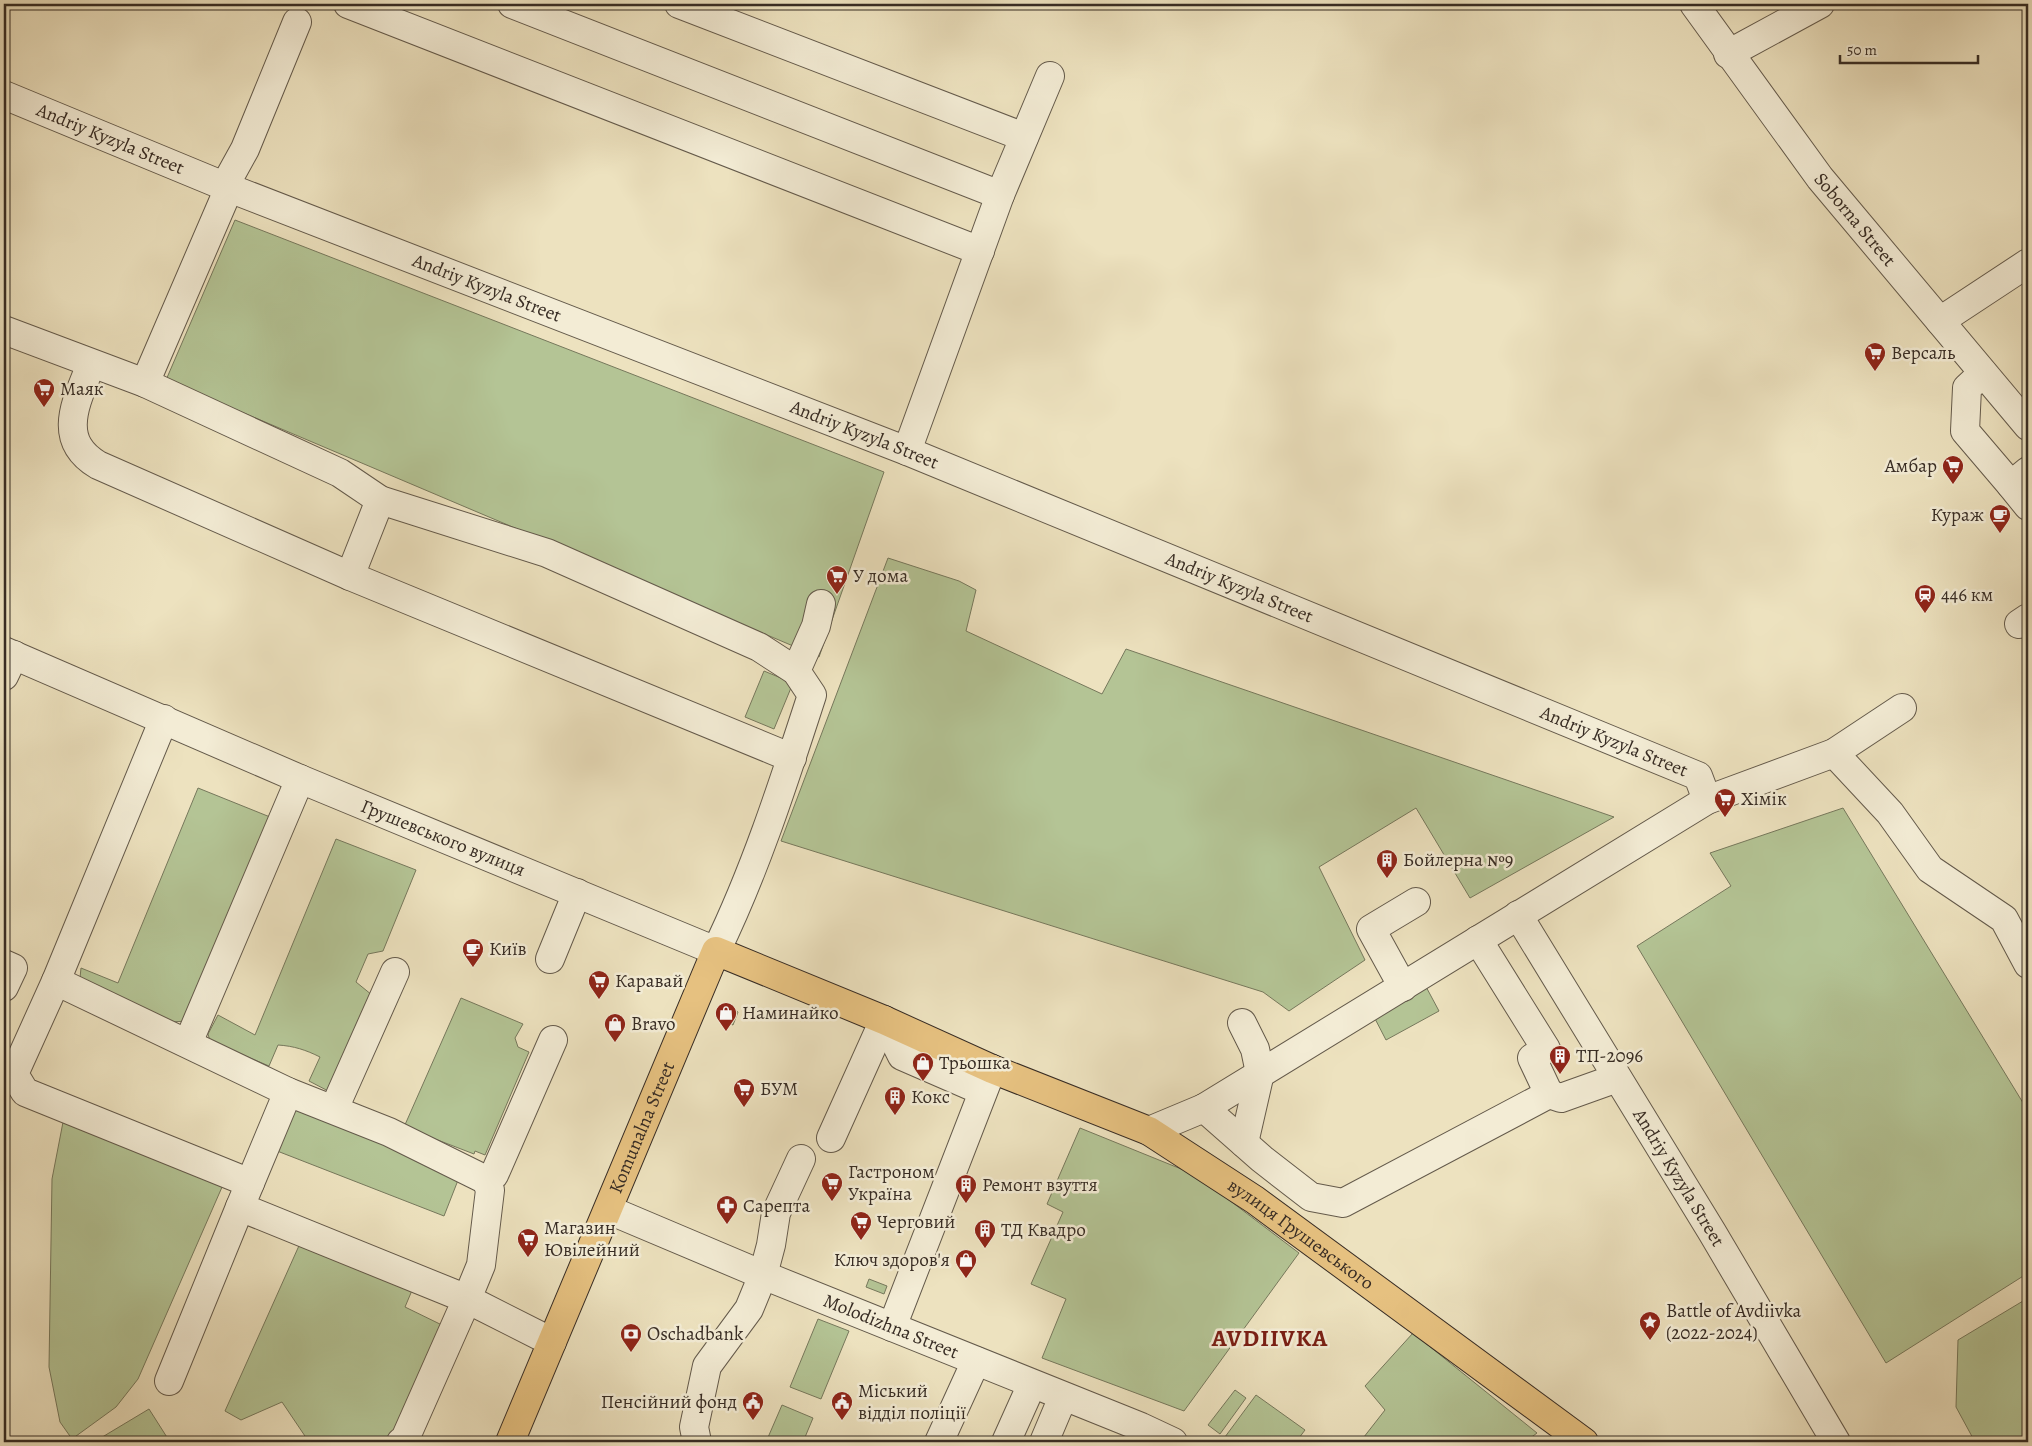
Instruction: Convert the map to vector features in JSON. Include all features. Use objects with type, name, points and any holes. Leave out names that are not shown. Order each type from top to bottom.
[{"type":"main road","name":"Грушевського вулиця","points":[[716,950],[884,1020],[992,1069]]},
{"type":"main road","name":"Komunalna Street","points":[[510,1442],[609,1210],[716,950]]},
{"type":"main road","name":"вулиця Грушевського","points":[[992,1069],[1149,1131],[1255,1200],[1584,1442]]},
{"type":"street","points":[[348,4],[980,251]]},
{"type":"street","points":[[512,4],[1000,195]]},
{"type":"street","points":[[679,4],[1024,137]]},
{"type":"street","name":"Soborna Street","points":[[1694,4],[1728,54],[1820,178],[2028,426]]},
{"type":"street","points":[[1728,54],[1820,4]]},
{"type":"street","points":[[145,384],[230,188],[229,178],[245,150],[297,22]]},
{"type":"street","points":[[908,451],[1000,195],[1050,76]]},
{"type":"street","name":"Andriy Kyzyla Street","points":[[4,95],[230,188],[908,451],[1698,776],[1707,800]]},
{"type":"street","points":[[1940,321],[2028,263]]},
{"type":"street","points":[[4,330],[145,384],[340,473],[380,500],[547,553],[759,647],[796,671],[812,695],[792,758],[734,916],[716,950]]},
{"type":"street","points":[[91,364],[76,405],[73,424],[75,444],[84,456],[98,465],[350,576],[792,758]]},
{"type":"street","points":[[1983,374],[1967,388],[1965,431],[2020,478],[2028,506]]},
{"type":"street","points":[[350,576],[380,500]]},
{"type":"street","points":[[796,671],[816,626],[821,604]]},
{"type":"street","name":"Грушевського вулиця","points":[[7,661],[164,719],[300,779],[716,950]]},
{"type":"street","points":[[1149,1131],[1204,1108],[1707,800],[1834,754],[1902,708]]},
{"type":"street","points":[[164,719],[80,927],[14,1074],[25,1092],[467,1299],[552,1342]]},
{"type":"street","points":[[1834,754],[1890,814],[1930,868],[2004,919],[2028,964]]},
{"type":"street","points":[[188,1043],[300,779]]},
{"type":"street","points":[[550,959],[577,893]]},
{"type":"street","points":[[1402,987],[1371,928],[1416,902]]},
{"type":"street","name":"Andriy Kyzyla Street","points":[[1518,915],[1836,1442]]},
{"type":"street","points":[[1478,940],[1546,1049],[1532,1058],[1549,1094],[1561,1098],[1618,1078]]},
{"type":"street","points":[[4,964],[13,968],[4,987]]},
{"type":"street","points":[[334,1109],[396,972]]},
{"type":"street","points":[[56,981],[288,1092],[389,1132],[486,1180],[490,1190],[481,1265],[405,1439],[401,1442]]},
{"type":"street","points":[[831,1138],[884,1020]]},
{"type":"street","points":[[1242,1023],[1255,1049],[1260,1072],[1244,1143]]},
{"type":"street","points":[[486,1180],[494,1175],[553,1040]]},
{"type":"street","points":[[892,1327],[992,1069]]},
{"type":"street","points":[[168,1381],[288,1092]]},
{"type":"street","points":[[1204,1108],[1262,1159],[1311,1196],[1343,1203],[1549,1094]]},
{"type":"street","points":[[697,1442],[694,1427],[706,1366],[749,1309],[763,1275],[776,1213],[801,1159]]},
{"type":"street","name":"Molodizhna Street","points":[[609,1210],[763,1275],[1063,1396],[1138,1434],[1173,1442]]},
{"type":"street","points":[[939,1442],[976,1361]]},
{"type":"street","points":[[1006,1442],[1032,1384]]},
{"type":"street","points":[[1044,1442],[1063,1396]]},
{"type":"green space","points":[[235,220],[884,472],[819,657],[166,380]]},
{"type":"green space","points":[[888,558],[959,581],[976,590],[966,631],[1102,694],[1126,649],[1614,817],[1470,898],[1416,808],[1319,867],[1365,960],[1289,1011],[1263,992],[781,841]]},
{"type":"green space","points":[[764,671],[793,683],[774,729],[745,717]]},
{"type":"green space","points":[[198,788],[275,819],[189,1021],[169,1022],[80,978],[81,968],[118,983]]},
{"type":"green space","points":[[1843,808],[2028,1111],[2028,1273],[1886,1363],[1637,946],[1731,886],[1710,853]]},
{"type":"green space","points":[[336,839],[416,870],[383,951],[368,954],[356,982],[372,995],[332,1093],[309,1081],[320,1057],[295,1047],[278,1045],[269,1066],[210,1041],[208,1034],[218,1015],[255,1035]]},
{"type":"green space","points":[[1424,983],[1439,1011],[1386,1040],[1371,1011]]},
{"type":"green space","points":[[461,998],[523,1024],[515,1038],[518,1047],[529,1052],[485,1155],[475,1151],[474,1154],[404,1127]]},
{"type":"green space","points":[[725,1006],[738,1012],[733,1025],[719,1020]]},
{"type":"green space","points":[[290,1103],[462,1170],[444,1216],[272,1149]]},
{"type":"green space","points":[[64,1117],[226,1178],[138,1379],[116,1407],[72,1439],[60,1422],[49,1367],[52,1179]]},
{"type":"green space","points":[[1080,1128],[1196,1175],[1299,1253],[1184,1411],[1042,1358],[1066,1299],[1031,1284],[1063,1212],[1047,1204]]},
{"type":"green space","points":[[302,1239],[413,1288],[405,1307],[446,1327],[388,1442],[309,1442],[282,1402],[241,1420],[225,1411]]},
{"type":"green space","points":[[869,1279],[887,1286],[884,1294],[866,1287]]},
{"type":"green space","points":[[2028,1298],[2028,1442],[1975,1442],[1956,1407],[1958,1340]]},
{"type":"green space","points":[[818,1319],[849,1331],[821,1399],[790,1387]]},
{"type":"green space","points":[[1413,1333],[1537,1433],[1525,1442],[1360,1442],[1385,1410],[1365,1386]]},
{"type":"green space","points":[[1235,1390],[1246,1398],[1220,1434],[1208,1425]]},
{"type":"green space","points":[[1256,1395],[1305,1430],[1296,1442],[1222,1441]]},
{"type":"green space","points":[[782,1405],[813,1418],[803,1442],[766,1442]]},
{"type":"green space","points":[[149,1409],[170,1442],[94,1442]]},
{"type":"place","name":"Версаль","points":[[1875,372]]},
{"type":"place","name":"Маяк","points":[[44,408]]},
{"type":"place","name":"Амбар","points":[[1953,485]]},
{"type":"place","name":"Кураж","points":[[2000,534]]},
{"type":"place","name":"У дома","points":[[837,595]]},
{"type":"place","name":"446 км","points":[[1925,614]]},
{"type":"place","name":"Хімік","points":[[1725,818]]},
{"type":"place","name":"Бойлерна №9","points":[[1387,879]]},
{"type":"place","name":"Київ","points":[[473,968]]},
{"type":"place","name":"Каравай","points":[[599,1000]]},
{"type":"place","name":"Наминайко","points":[[726,1032]]},
{"type":"place","name":"Bravo","points":[[615,1043]]},
{"type":"place","name":"ТП-2096","points":[[1560,1075]]},
{"type":"place","name":"Трьошка","points":[[923,1082]]},
{"type":"place","name":"БУМ","points":[[744,1108]]},
{"type":"place","name":"Кокс","points":[[895,1116]]},
{"type":"place","name":"Гастроном Україна","points":[[832,1202]]},
{"type":"place","name":"Ремонт взуття","points":[[966,1204]]},
{"type":"place","name":"Сарепта","points":[[727,1225]]},
{"type":"place","name":"Черговий","points":[[861,1241]]},
{"type":"place","name":"ТД Квадро","points":[[985,1249]]},
{"type":"place","name":"Магазин Ювілейний","points":[[528,1258]]},
{"type":"place","name":"Ключ здоров'я","points":[[966,1279]]},
{"type":"place","name":"Battle of Avdiivka (2022-2024)","points":[[1650,1341]]},
{"type":"place","name":"Oschadbank","points":[[631,1353]]},
{"type":"place","name":"Пенсійний фонд","points":[[753,1421]]},
{"type":"place","name":"Міський відділ поліції","points":[[842,1421]]},
{"type":"district","name":"AVDIIVKA","points":[[1270,1338]]}]
